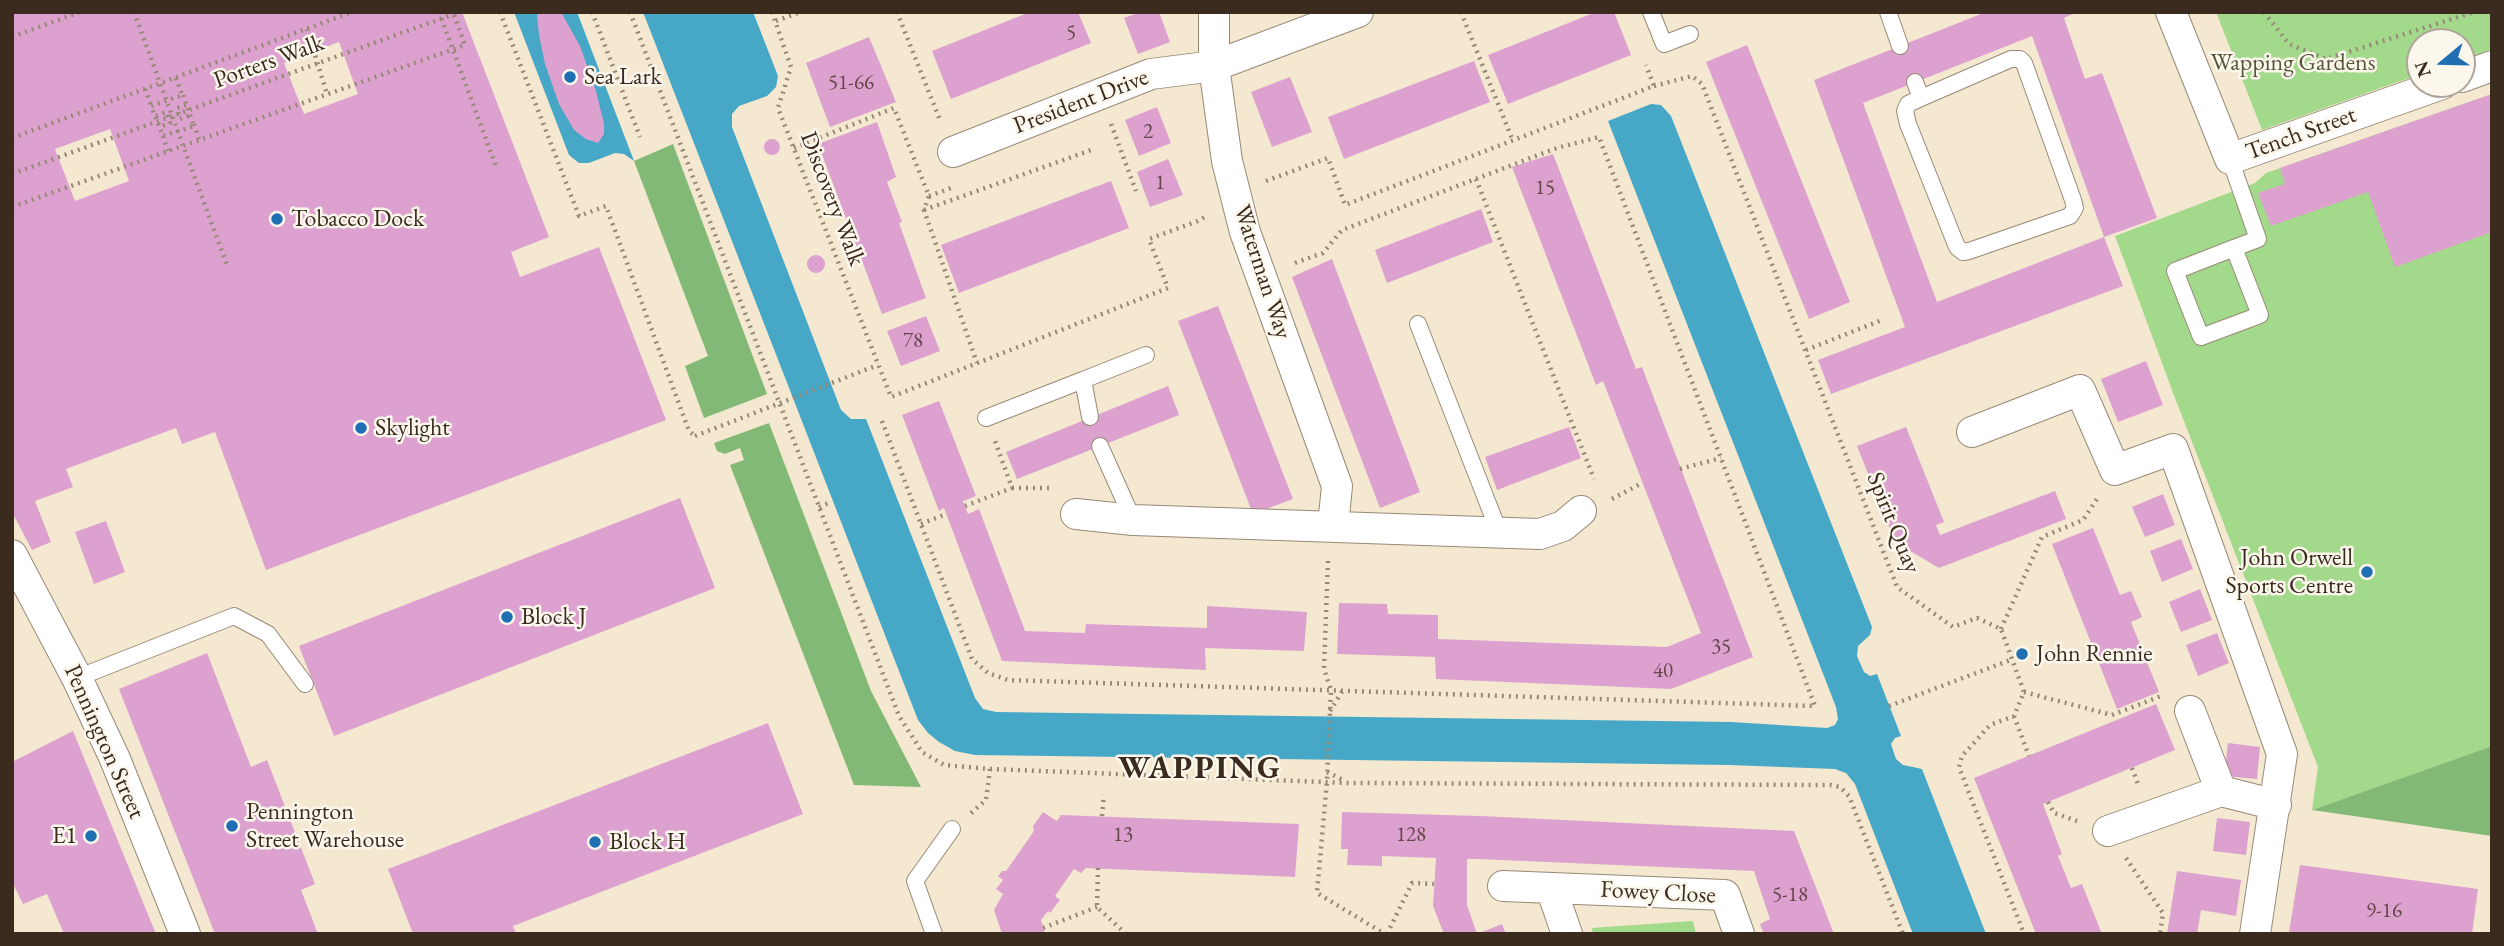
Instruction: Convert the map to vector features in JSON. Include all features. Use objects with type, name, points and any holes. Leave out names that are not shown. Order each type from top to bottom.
[{"type":"street","name":"Waterman Way","points":[[1214,12],[1214,66],[1227,161],[1245,232],[1337,486],[1333,526]]},
{"type":"street","name":"President Drive","points":[[953,152],[1151,74],[1214,66],[1358,12]]},
{"type":"street","name":"Tench Street","points":[[2171,12],[2230,159],[2406,97]]},
{"type":"street","points":[[1972,432],[2080,390],[2115,470],[2173,449],[2282,754],[2255,934]]},
{"type":"street","points":[[1076,514],[1133,520],[1540,534],[1563,526],[1590,501]]},
{"type":"street","name":"Pennington Street","points":[[12,555],[77,678],[115,759],[185,934]]},
{"type":"street","points":[[2190,711],[2221,791]]},
{"type":"street","points":[[2108,831],[2221,791],[2276,805]]},
{"type":"street","name":"Fowey Close","points":[[1503,886],[1725,895],[1739,934]]},
{"type":"street","points":[[1550,888],[1567,934]]},
{"type":"lane","points":[[1651,12],[1664,44],[1690,34]]},
{"type":"lane","points":[[1888,12],[1900,46]]},
{"type":"lane","points":[[2011,58],[2020,59],[2073,200],[2075,208],[2070,216],[1963,252],[1957,247],[1908,124],[1905,111],[1918,90],[2011,58]]},
{"type":"lane","points":[[2230,159],[2258,239],[2234,248],[2175,271],[2201,337],[2260,315],[2234,248]]},
{"type":"lane","points":[[1419,324],[1499,532]]},
{"type":"lane","points":[[986,418],[1146,355]]},
{"type":"lane","points":[[1083,380],[1090,417]]},
{"type":"lane","points":[[1100,446],[1133,520]]},
{"type":"lane","points":[[77,678],[234,616],[268,634],[305,684]]},
{"type":"lane","points":[[934,934],[915,881],[952,829]]},
{"type":"path","points":[[12,37],[79,12]]},
{"type":"path","points":[[135,12],[228,268]]},
{"type":"path","points":[[12,138],[352,12]]},
{"type":"path","points":[[500,12],[579,216],[606,205],[689,431],[695,436],[878,365]]},
{"type":"path","points":[[592,12],[640,136]]},
{"type":"path","points":[[630,12],[822,506],[899,716],[922,752],[944,765],[990,769],[1348,783],[1830,785],[1840,787],[1849,796],[1903,934]]},
{"type":"path","name":"Discovery Walk","points":[[772,12],[791,67],[778,108],[891,397],[976,363]]},
{"type":"path","points":[[776,21],[801,12]]},
{"type":"path","points":[[897,12],[953,152]]},
{"type":"path","points":[[1461,12],[1514,141]]},
{"type":"path","points":[[2264,12],[2289,44],[2326,59],[2474,12]]},
{"type":"path","points":[[12,207],[466,45],[454,13]]},
{"type":"path","name":"Porters Walk","points":[[188,110],[440,15],[454,13]]},
{"type":"path","points":[[440,15],[453,49]]},
{"type":"path","points":[[440,15],[496,166]]},
{"type":"path","points":[[307,29],[327,94]]},
{"type":"path","points":[[1255,185],[1328,158],[1345,205],[1654,86],[1645,63]]},
{"type":"path","name":"Spirit Quay","points":[[1654,86],[1692,76],[1702,84],[1897,587],[1953,627],[1977,618],[2001,629]]},
{"type":"path","points":[[176,78],[199,140]]},
{"type":"path","points":[[145,89],[168,151]]},
{"type":"path","points":[[1100,94],[1136,191]]},
{"type":"path","name":"Porters Walk","points":[[168,100],[183,95],[194,125],[179,131]]},
{"type":"path","points":[[168,100],[151,106],[163,136],[179,131]]},
{"type":"path","points":[[177,108],[188,110],[180,119],[177,108]]},
{"type":"path","points":[[794,148],[894,108],[929,197],[924,211],[976,363],[1168,288],[1149,239],[1198,221]]},
{"type":"path","points":[[12,174],[157,121],[170,122],[166,112],[157,121]]},
{"type":"path","points":[[168,117],[178,113]]},
{"type":"path","points":[[882,421],[972,659],[988,673],[1008,680],[1815,706],[1599,137],[1557,148],[1342,230],[1323,253],[1260,275]]},
{"type":"path","points":[[924,211],[1094,149]]},
{"type":"path","points":[[1476,179],[1590,501]]},
{"type":"path","points":[[929,197],[965,183]]},
{"type":"path","points":[[1806,350],[1882,320]]},
{"type":"path","points":[[965,506],[1012,488],[986,418]]},
{"type":"path","points":[[1680,469],[1721,458]]},
{"type":"path","points":[[2029,756],[2014,716],[2024,692],[2001,629],[2042,537],[2083,520],[2115,470]]},
{"type":"path","points":[[893,478],[902,474]]},
{"type":"path","points":[[822,506],[831,502]]},
{"type":"path","points":[[920,524],[946,514]]},
{"type":"path","points":[[1333,526],[1327,573],[1324,668],[1331,691],[1327,781],[1317,893],[1386,934],[1412,883],[1434,884]]},
{"type":"path","points":[[1889,706],[2012,659]]},
{"type":"path","points":[[1329,712],[1343,690]]},
{"type":"path","points":[[2024,692],[2112,715],[2167,694],[2190,711]]},
{"type":"path","points":[[2112,715],[2114,721]]},
{"type":"path","points":[[2014,716],[1990,725],[1962,756],[1959,767],[2024,934]]},
{"type":"path","points":[[952,829],[986,800],[990,769]]},
{"type":"path","points":[[1327,772],[1348,783]]},
{"type":"path","points":[[1102,816],[1104,795]]},
{"type":"path","points":[[2108,831],[2163,913],[2160,934]]},
{"type":"path","points":[[1098,869],[1097,907],[1126,934]]},
{"type":"path","points":[[1044,928],[1097,907]]},
{"type":"green space","name":"Wapping Gardens","points":[[2216,12],[2492,12],[2492,49],[2476,55],[2476,28],[2406,28],[2406,79],[2262,130]]},
{"type":"green space","name":"John Orwell Sports Centre","points":[[2492,94],[2492,746],[2312,810],[2318,767],[2115,236],[2255,183],[2266,173]]},
{"type":"green space","points":[[673,144],[767,394],[704,418],[685,366],[708,356],[634,161]]},
{"type":"green space","points":[[769,423],[871,691],[921,787],[854,785],[730,465],[744,460],[740,448],[725,454],[717,451],[714,443]]},
{"type":"green space","points":[[2492,746],[2492,836],[2312,810]]},
{"type":"green space","points":[[1693,921],[1696,934],[1593,934],[1592,928]]},
{"type":"water","points":[[514,12],[577,12],[634,161],[624,154],[615,153],[589,163],[579,163],[569,155]]},
{"type":"water","points":[[643,12],[753,12],[778,76],[776,87],[767,96],[739,106],[732,114],[732,127],[841,410],[851,419],[866,419],[975,698],[983,709],[996,712],[1731,722],[1827,728],[1835,725],[1838,719],[1836,707],[1608,121],[1651,104],[1661,105],[1671,116],[1872,627],[1870,635],[1858,646],[1857,656],[1864,672],[1870,676],[1877,674],[1901,736],[1895,738],[1891,744],[1896,759],[1903,765],[1922,769],[1986,934],[1913,934],[1855,784],[1846,773],[1835,769],[1729,765],[975,755],[955,751],[939,742],[918,720]]},
{"type":"building","name":"Tobacco Dock","points":[[12,12],[462,12],[549,237],[511,252],[520,277],[599,247],[666,420],[266,570],[215,432],[182,444],[176,428],[66,469],[73,487],[35,501],[51,542],[32,550],[12,512]],"holes":[[[339,42],[358,94],[304,114],[284,63]],[[110,129],[129,181],[75,201],[55,149]]]},
{"type":"building","name":"Sea Lark","points":[[543,12],[561,12],[580,46],[604,124],[604,134],[598,143],[586,139],[574,130],[559,104],[545,64],[539,35],[537,15]]},
{"type":"building","points":[[1030,12],[1078,12],[1091,43],[951,99],[932,51]]},
{"type":"building","points":[[1140,12],[1159,12],[1170,42],[1138,54],[1124,18]]},
{"type":"building","points":[[1596,12],[1614,12],[1631,55],[1508,104],[1488,55]]},
{"type":"building","points":[[1986,12],[2077,12],[2064,18],[2085,79],[2102,73],[2157,218],[2104,237],[2123,286],[1831,394],[1818,360],[1905,327],[1814,80]],"holes":[[[2032,36],[2104,237],[1937,302],[1863,103]]]},
{"type":"building","points":[[869,37],[896,102],[830,127],[806,63]]},
{"type":"building","points":[[1747,45],[1850,302],[1809,319],[1706,62]]},
{"type":"building","points":[[1474,61],[1490,102],[1344,159],[1328,117]]},
{"type":"building","points":[[1290,77],[1312,132],[1272,147],[1251,92]]},
{"type":"building","points":[[2492,94],[2492,232],[2395,267],[2368,192],[2271,226],[2258,193],[2285,184],[2280,168]]},
{"type":"building","points":[[1157,107],[1171,143],[1139,156],[1125,120]]},
{"type":"building","points":[[877,122],[896,177],[887,182],[926,298],[882,314],[818,144]]},
{"type":"building","points":[[769,139],[775,139],[780,147],[778,153],[769,155],[764,150],[764,144]]},
{"type":"building","points":[[1553,154],[1636,369],[1642,367],[1753,657],[1671,689],[1436,679],[1435,657],[1337,654],[1339,603],[1387,604],[1388,614],[1438,615],[1438,639],[1667,647],[1701,633],[1603,381],[1596,385],[1512,167]]},
{"type":"building","points":[[1168,159],[1183,195],[1150,207],[1137,172]]},
{"type":"building","points":[[1111,181],[1129,228],[959,293],[941,245]]},
{"type":"building","points":[[1481,209],[1493,242],[1387,283],[1375,250]]},
{"type":"building","points":[[816,255],[822,258],[825,264],[822,270],[816,273],[810,270],[807,264],[810,258]]},
{"type":"building","points":[[1332,259],[1420,492],[1380,508],[1292,277]]},
{"type":"building","points":[[1218,306],[1293,499],[1253,514],[1178,321]]},
{"type":"building","points":[[926,316],[940,351],[901,366],[887,331]]},
{"type":"building","points":[[2146,361],[2163,405],[2118,422],[2101,379]]},
{"type":"building","points":[[1168,386],[1179,415],[1017,479],[1006,452]]},
{"type":"building","points":[[939,401],[976,496],[963,501],[968,514],[979,509],[1025,631],[1085,633],[1086,624],[1207,628],[1207,606],[1307,612],[1304,651],[1205,648],[1206,670],[1002,661],[944,508],[939,511],[902,415]]},
{"type":"building","points":[[1569,427],[1581,458],[1497,490],[1485,457]]},
{"type":"building","points":[[1906,427],[1944,522],[1936,525],[1940,535],[2055,491],[2066,519],[1939,568],[1895,542],[1857,446]]},
{"type":"building","points":[[2163,494],[2175,525],[2145,537],[2132,507]]},
{"type":"building","name":"Block J","points":[[680,498],[715,588],[334,736],[299,646]]},
{"type":"building","points":[[106,521],[125,572],[94,584],[75,532]]},
{"type":"building","points":[[2093,528],[2120,595],[2131,591],[2142,617],[2131,622],[2159,692],[2117,709],[2052,544]]},
{"type":"building","points":[[2181,539],[2193,569],[2162,582],[2150,551]]},
{"type":"building","points":[[2200,589],[2212,620],[2181,632],[2169,602]]},
{"type":"building","points":[[2217,633],[2229,663],[2198,676],[2186,645]]},
{"type":"building","name":"Pennington Street Warehouse","points":[[207,653],[251,767],[267,760],[315,884],[301,890],[318,934],[215,934],[119,689]]},
{"type":"building","points":[[2156,704],[2175,750],[2043,804],[2062,854],[2058,856],[2071,888],[2082,884],[2102,934],[2036,934],[1974,778]]},
{"type":"building","name":"Block H","points":[[768,723],[803,814],[513,926],[516,934],[413,934],[388,869]]},
{"type":"building","points":[[73,731],[156,934],[64,934],[47,894],[23,904],[12,882],[12,762]]},
{"type":"building","points":[[2228,743],[2260,747],[2257,779],[2224,776]]},
{"type":"building","points":[[1043,812],[1057,821],[1061,815],[1299,824],[1295,877],[1086,868],[1081,873],[1074,869],[1055,896],[1060,900],[1041,920],[1045,934],[1002,934],[994,910],[1003,894],[996,889],[1003,880],[998,876],[1002,871],[1006,871],[1034,831],[1033,826]]},
{"type":"building","points":[[1342,812],[1794,831],[1834,934],[1764,934],[1760,924],[1770,919],[1754,871],[1467,859],[1467,905],[1477,934],[1444,934],[1433,906],[1436,858],[1382,856],[1382,866],[1347,865],[1348,849],[1341,849]]},
{"type":"building","points":[[2217,818],[2250,822],[2246,855],[2213,851]]},
{"type":"building","points":[[2300,865],[2478,889],[2472,934],[2289,932]]},
{"type":"building","points":[[2177,871],[2241,880],[2236,916],[2201,910],[2197,934],[2167,934]]},
{"type":"building","points":[[1502,924],[1506,934],[1477,934]]},
{"type":"place","name":"Sea Lark","points":[[570,77]]},
{"type":"place","name":"Tobacco Dock","points":[[277,219]]},
{"type":"place","name":"Skylight","points":[[361,428]]},
{"type":"place","name":"John Orwell Sports Centre","points":[[2367,572]]},
{"type":"place","name":"Block J","points":[[507,617]]},
{"type":"place","name":"John Rennie","points":[[2022,654]]},
{"type":"place","name":"Pennington Street Warehouse","points":[[232,826]]},
{"type":"place","name":"E1","points":[[91,836]]},
{"type":"place","name":"Block H","points":[[595,842]]},
{"type":"district","name":"WAPPING","points":[[1200,769]]}]
